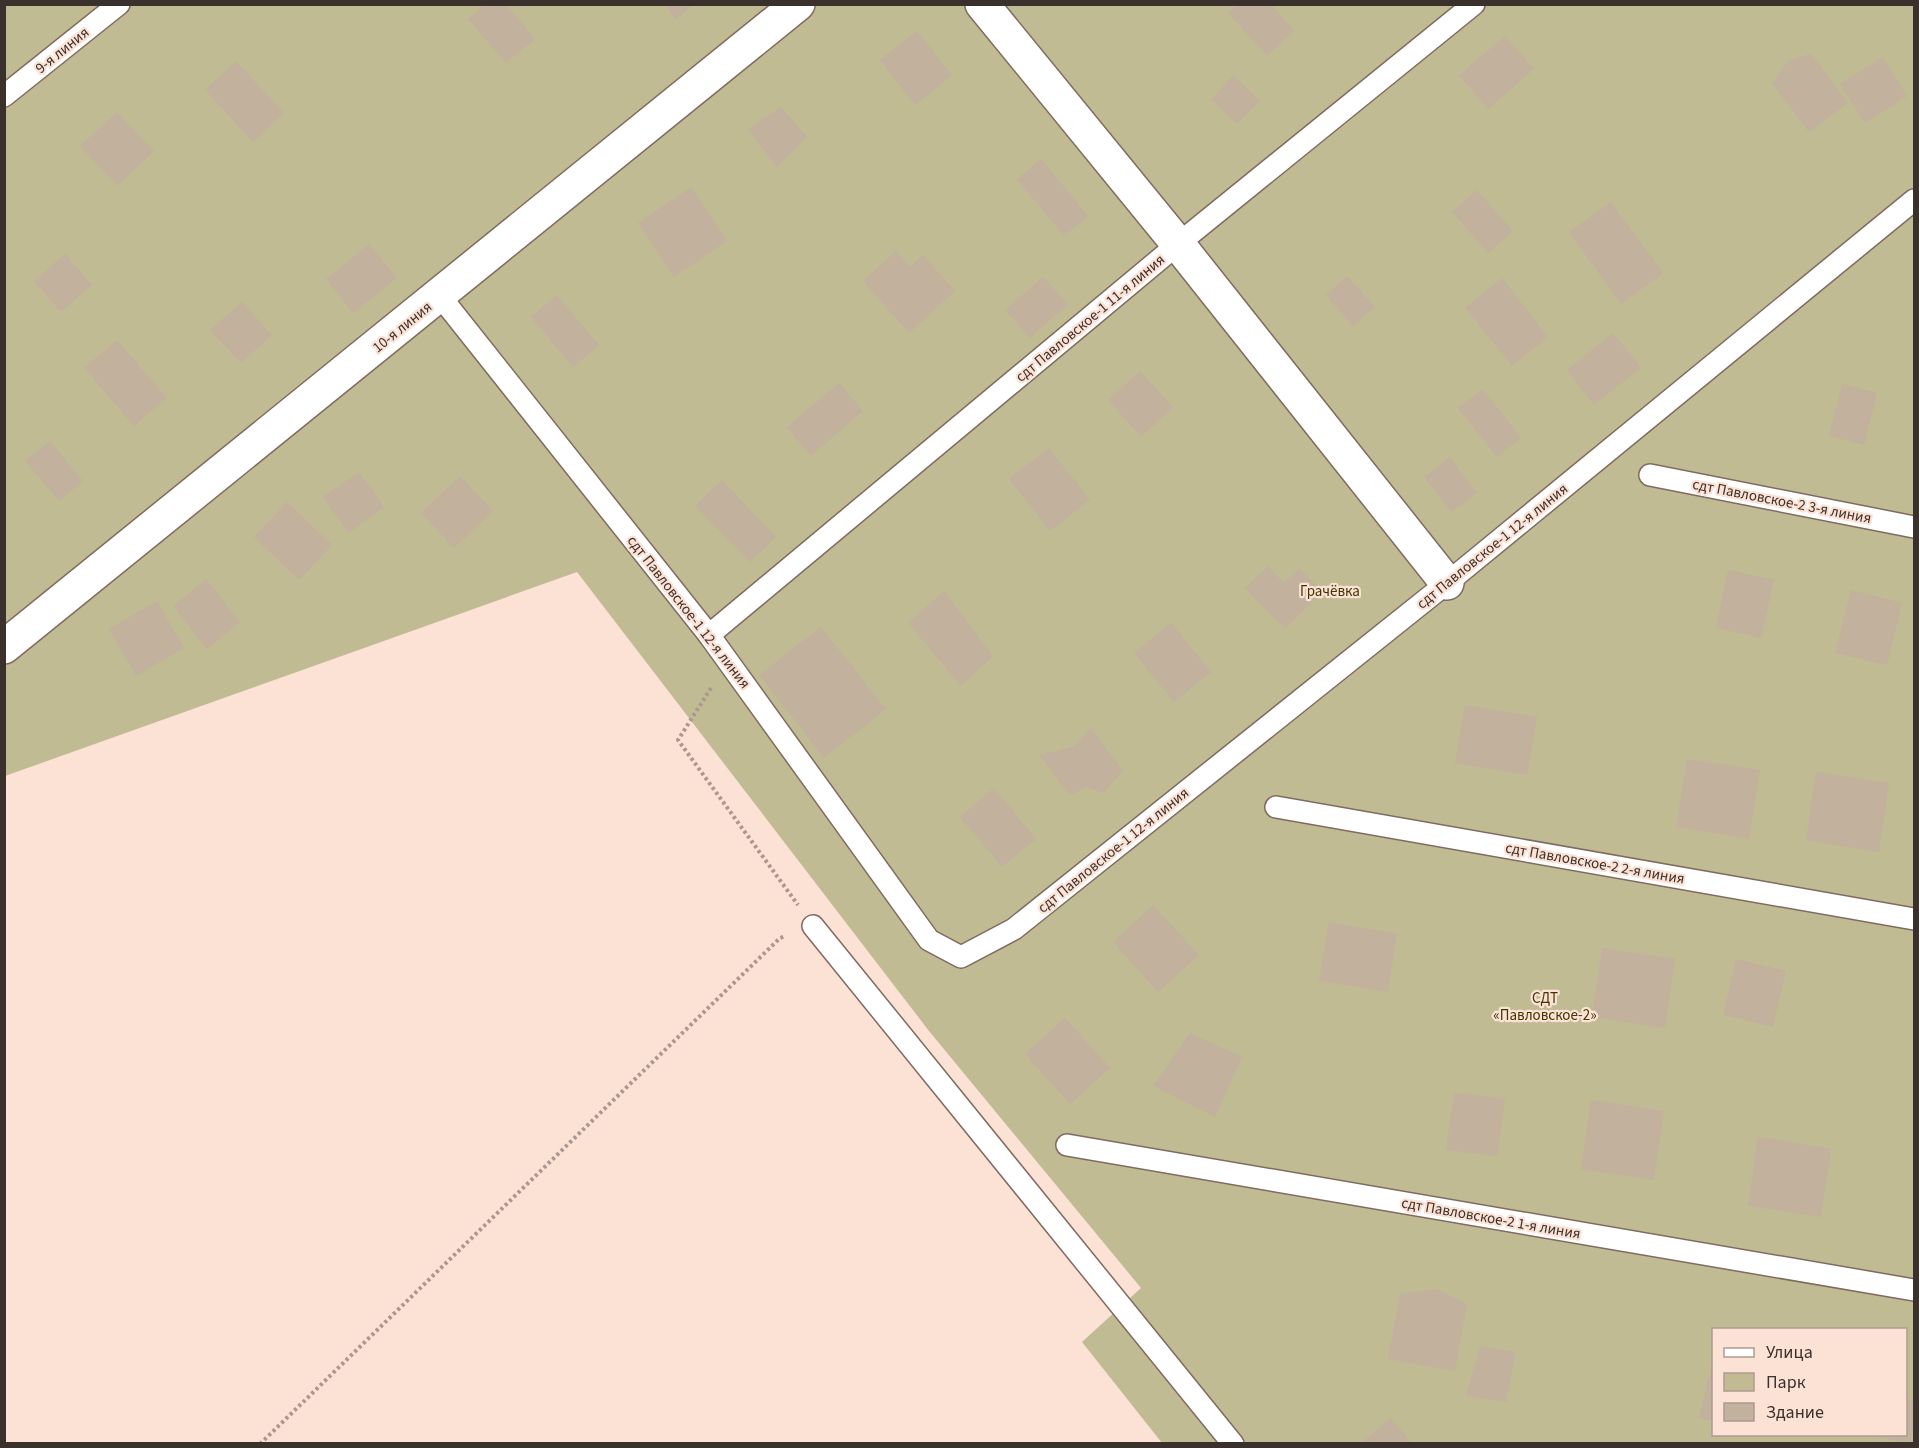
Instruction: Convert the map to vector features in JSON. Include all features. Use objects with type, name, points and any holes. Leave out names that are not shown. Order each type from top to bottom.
[{"type":"street","name":"10-я линия","points":[[4,647],[798,4]]},
{"type":"street","points":[[982,4],[1178,244],[1447,583]]},
{"type":"lane","name":"9-я линия","points":[[4,96],[119,4]]},
{"type":"lane","name":"сдт Павловское-1 11-я линия","points":[[710,635],[1178,244],[1474,4]]},
{"type":"lane","name":"сдт Павловское-1 12-я линия","points":[[440,296],[710,635],[929,940],[961,957],[1014,929],[1447,583],[1914,200]]},
{"type":"lane","name":"сдт Павловское-2 3-я линия","points":[[1650,475],[1914,527]]},
{"type":"lane","name":"сдт Павловское-2 2-я линия","points":[[1276,807],[1914,919]]},
{"type":"lane","points":[[813,926],[1233,1443]]},
{"type":"lane","name":"сдт Павловское-2 1-я линия","points":[[1067,1146],[1914,1290]]},
{"type":"path","points":[[260,1443],[780,939],[813,926],[678,740],[728,661]]},
{"type":"green space","name":"Грачёвка","points":[[4,5],[1914,5],[1914,1443],[1162,1443],[1082,1342],[1141,1288],[929,1031],[577,572],[5,776]]},
{"type":"building","points":[[485,4],[506,4],[535,39],[506,63],[468,19]]},
{"type":"building","points":[[664,4],[694,4],[676,20]]},
{"type":"building","points":[[1237,4],[1271,4],[1294,31],[1267,56],[1228,13]]},
{"type":"building","points":[[917,31],[952,75],[915,105],[880,60]]},
{"type":"building","points":[[1505,36],[1534,69],[1488,109],[1459,75]]},
{"type":"building","points":[[1811,54],[1848,103],[1809,132],[1772,83],[1789,60]]},
{"type":"building","points":[[1883,57],[1907,96],[1865,123],[1840,84]]},
{"type":"building","points":[[236,61],[284,113],[253,142],[205,90]]},
{"type":"building","points":[[1234,75],[1260,101],[1237,124],[1211,99]]},
{"type":"building","points":[[781,107],[807,137],[777,167],[748,129]]},
{"type":"building","points":[[117,112],[154,151],[117,186],[80,146]]},
{"type":"building","points":[[1041,159],[1088,216],[1064,236],[1017,179]]},
{"type":"building","points":[[691,187],[727,241],[674,277],[638,223]]},
{"type":"building","points":[[1477,190],[1513,231],[1488,253],[1452,212]]},
{"type":"building","points":[[1611,202],[1663,273],[1621,304],[1569,232]]},
{"type":"building","points":[[369,244],[397,278],[353,313],[326,279]]},
{"type":"building","points":[[896,251],[910,267],[923,255],[955,291],[909,333],[863,281]]},
{"type":"building","points":[[65,254],[92,285],[61,312],[34,281]]},
{"type":"building","points":[[1347,276],[1375,307],[1353,326],[1326,295]]},
{"type":"building","points":[[1043,277],[1068,304],[1030,338],[1005,310]]},
{"type":"building","points":[[1502,278],[1548,337],[1512,366],[1465,308]]},
{"type":"building","points":[[557,295],[599,345],[573,367],[531,317]]},
{"type":"building","points":[[242,302],[272,335],[241,363],[210,330]]},
{"type":"building","points":[[1613,333],[1641,368],[1594,405],[1567,370]]},
{"type":"building","points":[[117,340],[167,398],[134,426],[84,368]]},
{"type":"building","points":[[1140,371],[1173,407],[1141,437],[1108,400]]},
{"type":"building","points":[[839,383],[863,411],[811,456],[787,427]]},
{"type":"building","points":[[1842,384],[1877,393],[1864,445],[1829,436]]},
{"type":"building","points":[[1483,389],[1521,438],[1497,457],[1458,408]]},
{"type":"building","points":[[50,441],[83,481],[59,501],[25,461]]},
{"type":"building","points":[[1049,448],[1090,500],[1050,531],[1009,479]]},
{"type":"building","points":[[1450,457],[1477,493],[1451,512],[1424,477]]},
{"type":"building","points":[[359,472],[384,507],[348,533],[323,497]]},
{"type":"building","points":[[460,476],[493,511],[454,548],[421,513]]},
{"type":"building","points":[[722,480],[776,537],[750,562],[695,506]]},
{"type":"building","points":[[287,502],[332,545],[299,580],[254,537]]},
{"type":"building","points":[[1268,566],[1284,583],[1299,568],[1322,592],[1285,629],[1245,588]]},
{"type":"building","points":[[1728,570],[1774,580],[1761,638],[1716,628]]},
{"type":"building","points":[[206,579],[240,622],[207,649],[173,606]]},
{"type":"building","points":[[1851,590],[1902,603],[1887,665],[1835,653]]},
{"type":"building","points":[[944,591],[993,656],[961,686],[908,623]]},
{"type":"building","points":[[157,601],[184,648],[136,676],[109,629]]},
{"type":"building","points":[[1171,623],[1211,672],[1174,702],[1134,653]]},
{"type":"building","points":[[821,627],[886,709],[824,758],[759,675]]},
{"type":"building","points":[[1465,705],[1537,717],[1527,775],[1455,763]]},
{"type":"building","points":[[1091,728],[1123,771],[1103,793],[1087,787],[1070,795],[1039,755],[1073,747]]},
{"type":"building","points":[[1687,759],[1760,770],[1749,839],[1676,827]]},
{"type":"building","points":[[1816,772],[1889,783],[1879,852],[1806,840]]},
{"type":"building","points":[[994,788],[1036,839],[1002,867],[960,817]]},
{"type":"building","points":[[1153,905],[1199,955],[1158,992],[1113,942]]},
{"type":"building","points":[[1329,922],[1397,934],[1388,992],[1319,981]]},
{"type":"building","points":[[1602,948],[1675,959],[1665,1028],[1592,1017]]},
{"type":"building","points":[[1736,959],[1786,971],[1773,1027],[1723,1015]]},
{"type":"building","points":[[1065,1018],[1110,1068],[1070,1104],[1025,1054]]},
{"type":"building","points":[[1190,1033],[1242,1057],[1215,1117],[1153,1086]]},
{"type":"building","points":[[1454,1092],[1505,1099],[1497,1156],[1446,1150]]},
{"type":"building","points":[[1591,1100],[1664,1111],[1654,1180],[1581,1169]]},
{"type":"building","points":[[1758,1137],[1831,1149],[1821,1217],[1748,1206]]},
{"type":"building","points":[[1436,1289],[1467,1304],[1455,1371],[1388,1359],[1400,1294]]},
{"type":"building","points":[[1480,1346],[1516,1352],[1506,1402],[1466,1396]]},
{"type":"building","points":[[1711,1368],[1712,1421],[1699,1418]]},
{"type":"building","points":[[1907,1399],[1914,1401],[1914,1424],[1910,1444],[1874,1436],[1907,1436]]},
{"type":"building","points":[[1391,1418],[1412,1444],[1360,1444]]},
{"type":"park label","name":"СДТ «Павловское-2»","points":[[1545,1006]]}]
